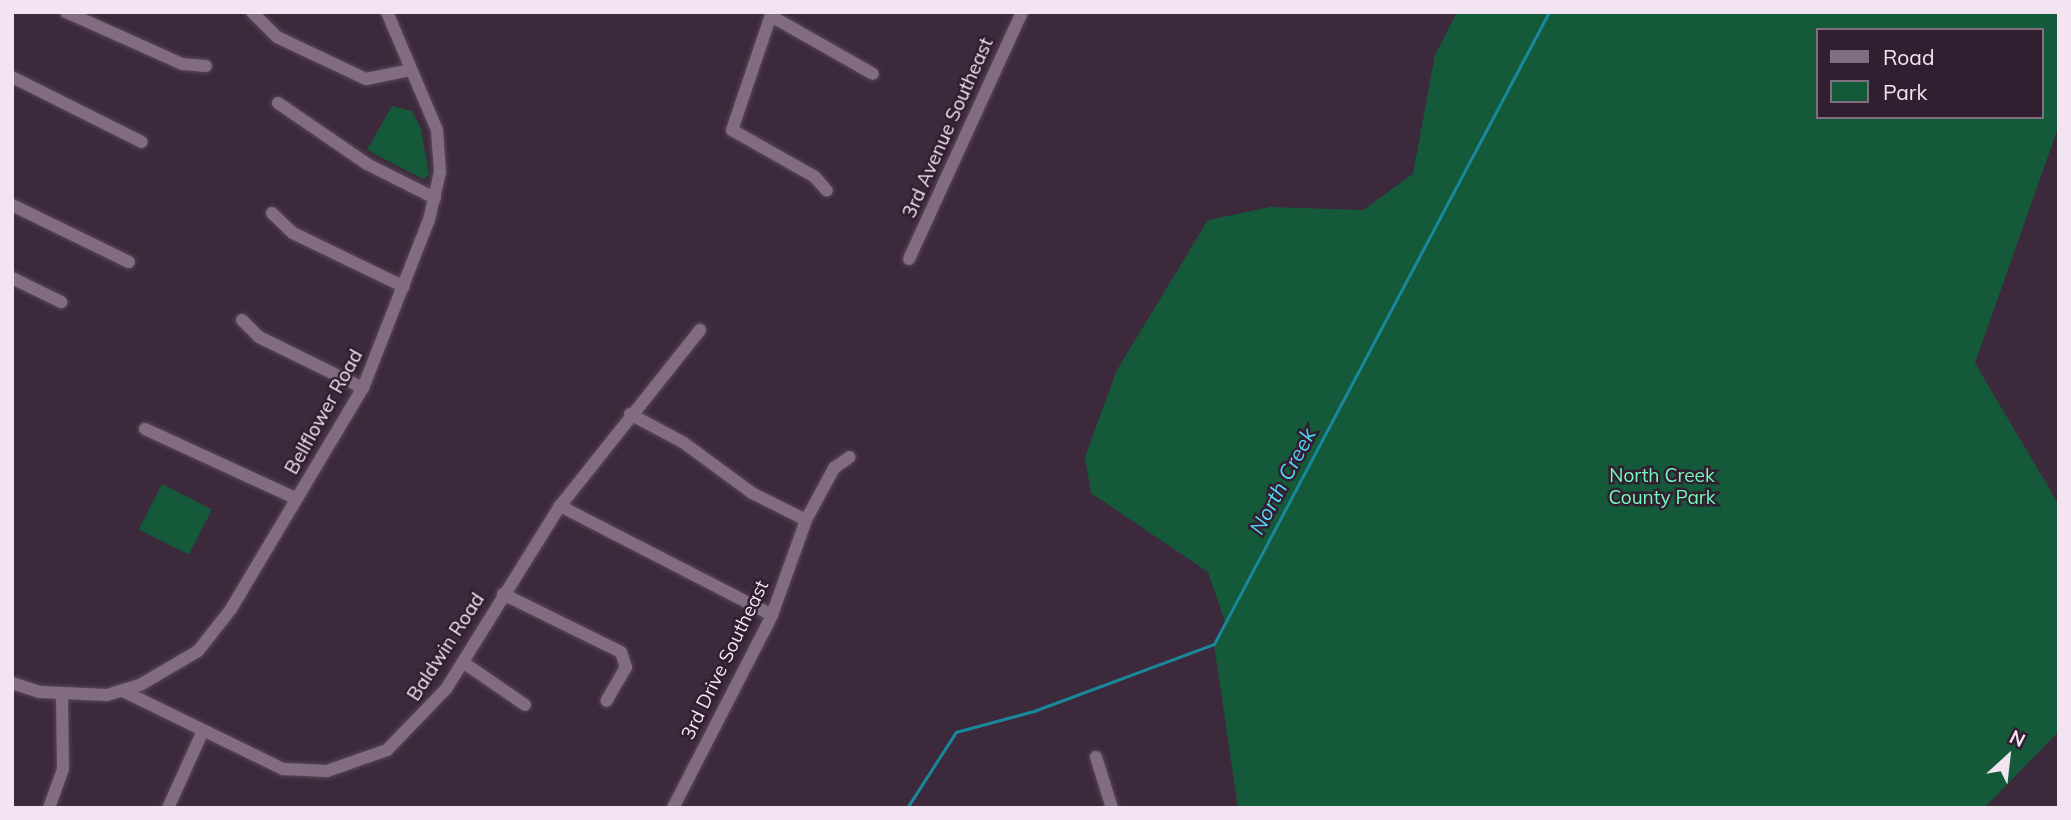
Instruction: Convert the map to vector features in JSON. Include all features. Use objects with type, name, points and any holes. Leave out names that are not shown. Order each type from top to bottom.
[{"type":"street","points":[[66,12],[182,64],[206,66]]},
{"type":"street","points":[[251,12],[277,37],[358,76],[381,80],[411,70]]},
{"type":"street","name":"Bellflower Road","points":[[125,691],[178,664],[215,633],[363,388],[404,287],[435,198],[437,130],[387,12]]},
{"type":"street","name":"3rd Avenue Southeast","points":[[909,260],[1022,12]]},
{"type":"street","points":[[827,191],[815,177],[732,130],[771,14],[873,74]]},
{"type":"street","points":[[12,77],[142,142]]},
{"type":"street","points":[[278,103],[367,164],[435,198]]},
{"type":"street","points":[[12,205],[129,262]]},
{"type":"street","points":[[272,213],[293,233],[404,287]]},
{"type":"street","points":[[12,278],[61,302]]},
{"type":"street","points":[[242,320],[259,337],[363,388]]},
{"type":"street","name":"Baldwin Road","points":[[125,691],[202,733],[283,769],[341,768],[398,743],[464,663],[503,594],[560,506],[630,414],[700,330]]},
{"type":"street","points":[[630,414],[684,443],[751,493],[806,520]]},
{"type":"street","points":[[145,429],[167,434],[297,499]]},
{"type":"street","name":"3rd Drive Southeast","points":[[673,808],[772,615],[806,520],[834,468],[850,457]]},
{"type":"street","points":[[560,506],[772,615]]},
{"type":"street","points":[[503,594],[621,652],[626,667],[606,701]]},
{"type":"street","points":[[464,663],[525,705]]},
{"type":"street","points":[[12,683],[62,694],[125,691]]},
{"type":"street","points":[[49,808],[64,769],[62,694]]},
{"type":"street","points":[[168,808],[202,733]]},
{"type":"street","points":[[1096,757],[1112,808]]},
{"type":"green space","name":"North Creek County Park","points":[[1457,12],[2059,12],[2059,125],[1975,363],[2059,505],[2059,731],[1984,808],[1238,808],[1214,644],[1225,622],[1208,572],[1091,493],[1085,457],[1117,370],[1208,220],[1270,207],[1363,210],[1413,174],[1435,55]]},
{"type":"green space","points":[[392,106],[412,111],[421,129],[429,175],[423,179],[367,150]]},
{"type":"green space","points":[[162,484],[212,509],[189,555],[139,529]]},
{"type":"waterway","name":"North Creek","points":[[907,808],[956,732],[1034,711],[1214,644],[1549,12]]}]
